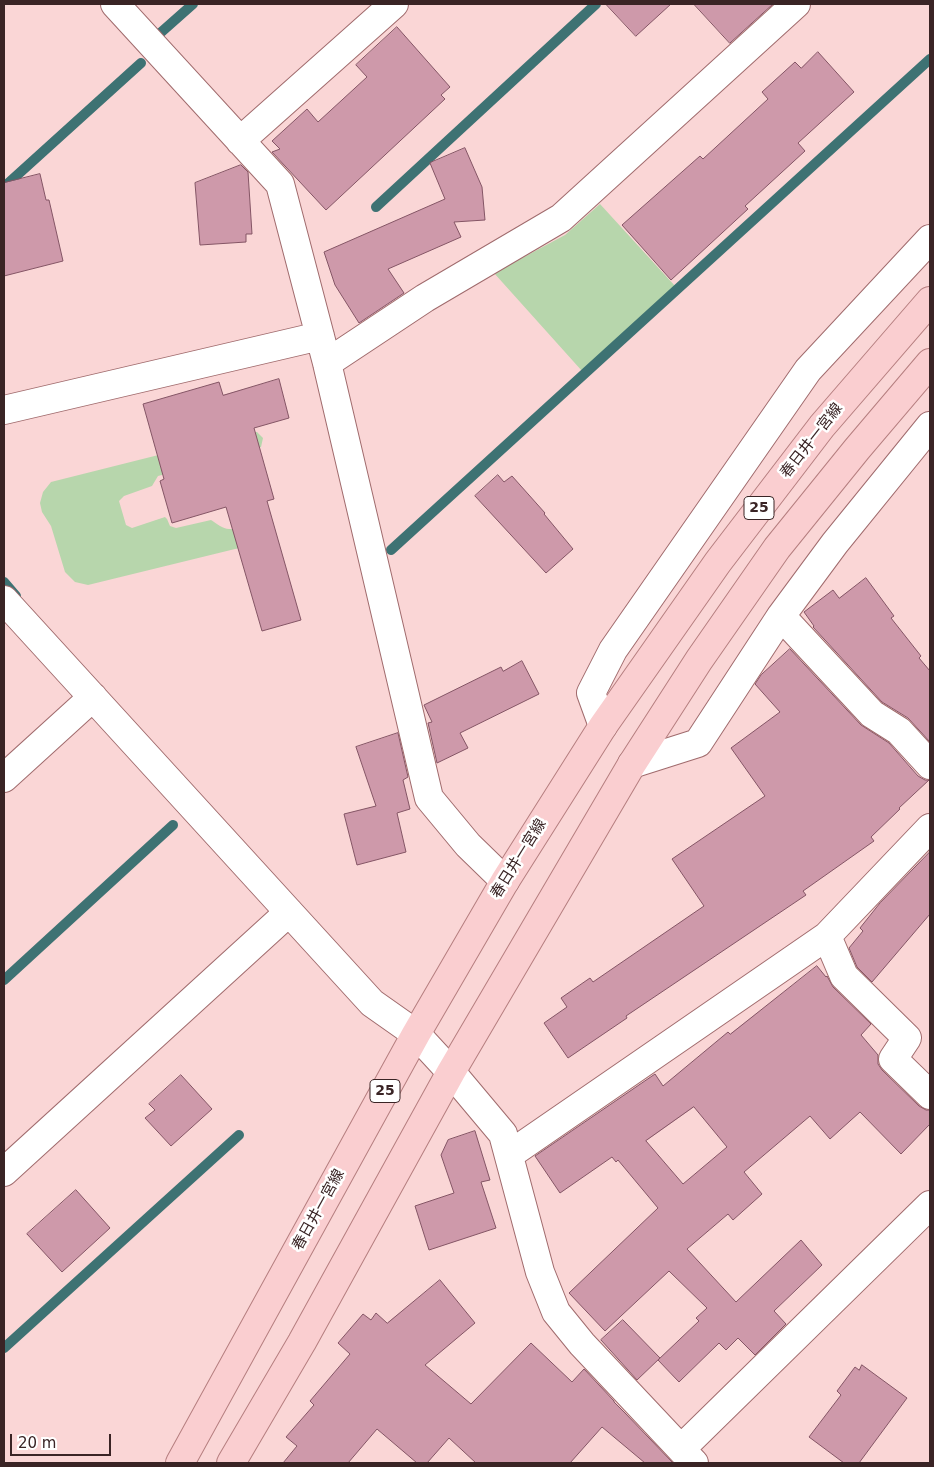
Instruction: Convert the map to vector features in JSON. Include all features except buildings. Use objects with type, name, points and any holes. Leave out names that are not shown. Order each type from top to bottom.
[{"type":"main road","name":"春日井一宮線","points":[[180,1463],[416,1034],[504,881],[603,726],[718,562],[822,426],[930,301]]},
{"type":"main road","name":"25","points":[[231,1463],[302,1342],[451,1072],[632,764],[699,660],[777,548],[930,363]]},
{"type":"street","points":[[115,4],[280,184],[327,363],[429,798],[468,845],[504,881]]},
{"type":"street","points":[[240,141],[394,4]]},
{"type":"street","points":[[327,363],[425,298],[561,218],[796,4]]},
{"type":"street","points":[[603,726],[592,693],[613,650],[808,370],[930,239]]},
{"type":"street","points":[[4,410],[320,336]]},
{"type":"street","points":[[632,764],[698,743],[781,616],[930,426]]},
{"type":"street","points":[[4,600],[372,1003],[416,1034],[503,1134],[540,1272],[556,1312],[589,1351],[688,1456],[930,1205]]},
{"type":"street","points":[[781,616],[872,714],[899,730],[930,765]]},
{"type":"street","points":[[4,778],[93,698]]},
{"type":"street","points":[[509,1155],[827,936],[930,828]]},
{"type":"street","points":[[4,1172],[289,912]]},
{"type":"street","points":[[827,936],[844,976],[907,1038],[893,1059],[930,1095]]},
{"type":"green space","points":[[600,204],[675,286],[582,371],[494,273],[565,235]]},
{"type":"green space","points":[[250,432],[257,432],[263,438],[261,447],[249,452],[158,476],[152,486],[124,496],[119,501],[126,525],[132,528],[165,517],[170,526],[176,528],[211,520],[227,529],[254,526],[271,528],[276,532],[273,540],[259,545],[235,549],[88,585],[75,582],[65,572],[51,526],[42,512],[40,503],[43,492],[51,482]]},
{"type":"waterway","points":[[158,35],[193,4]]},
{"type":"waterway","points":[[376,207],[596,4]]},
{"type":"waterway","points":[[391,550],[930,59]]},
{"type":"waterway","points":[[4,187],[141,63]]},
{"type":"waterway","points":[[4,582],[16,596]]},
{"type":"waterway","points":[[4,980],[173,825]]},
{"type":"waterway","points":[[4,1348],[239,1135]]}]
